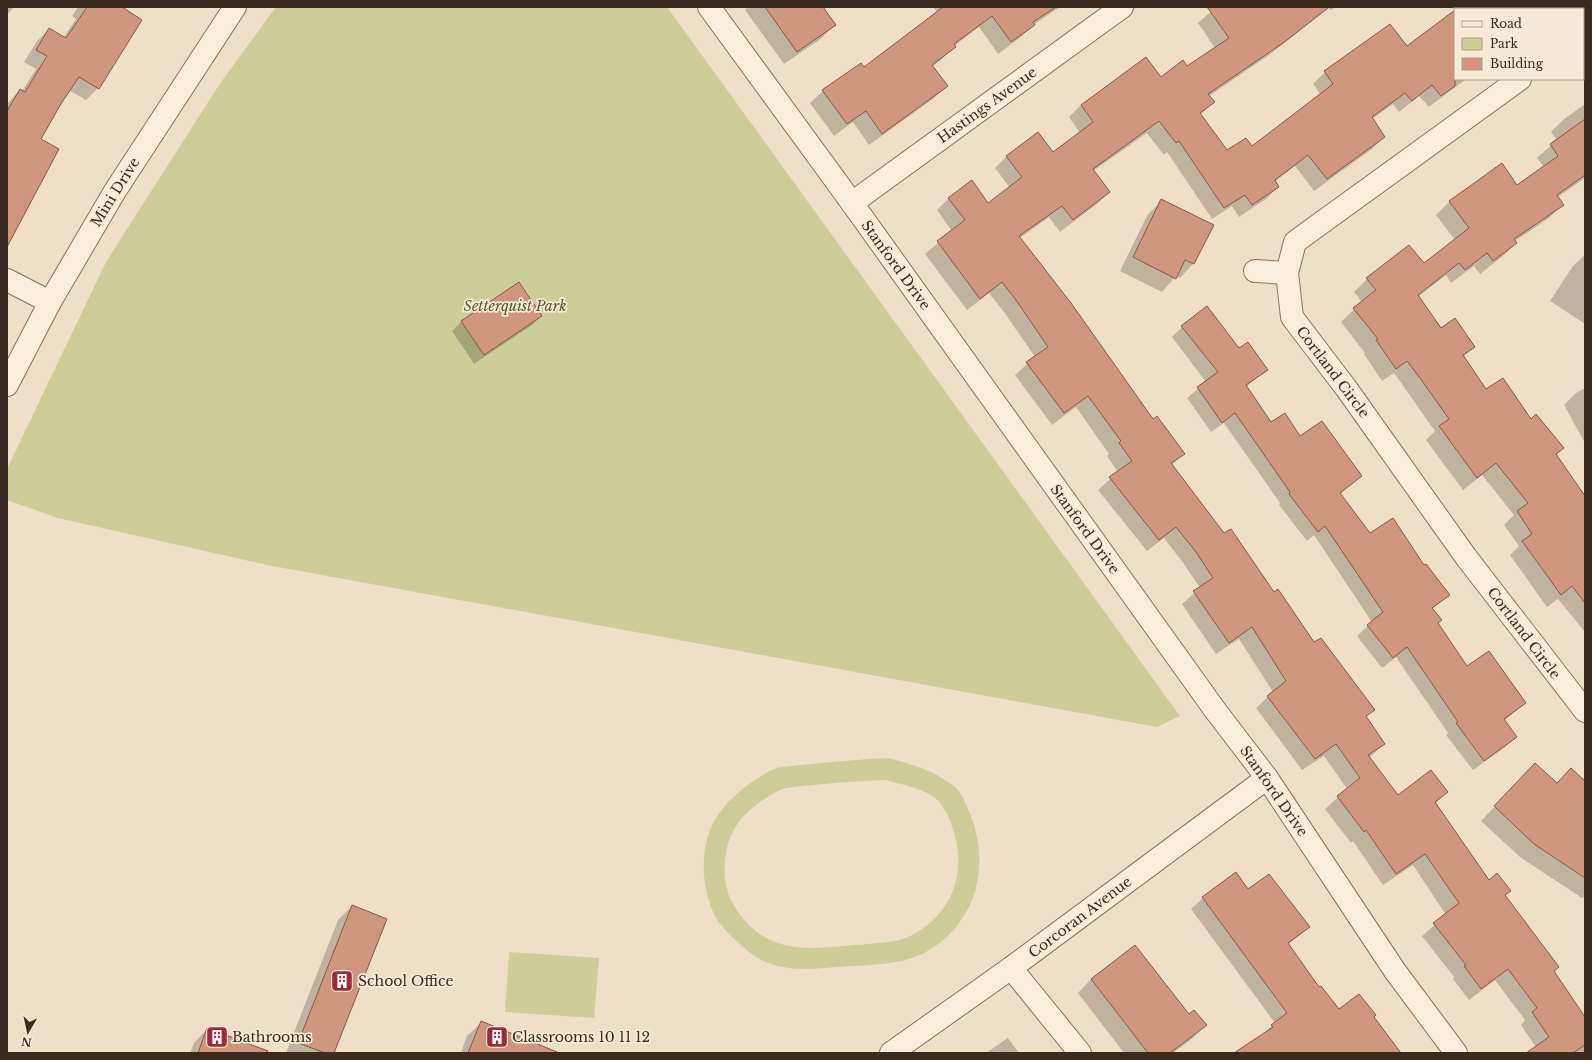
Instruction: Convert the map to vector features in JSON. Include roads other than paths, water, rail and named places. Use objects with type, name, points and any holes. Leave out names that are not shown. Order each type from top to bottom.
[{"type":"street","name":"Mini Drive","points":[[7,385],[50,302],[114,191],[235,7]]},
{"type":"street","name":"Stanford Drive","points":[[709,7],[852,203],[1215,710],[1267,778],[1395,971],[1456,1053]]},
{"type":"street","name":"Hastings Avenue","points":[[852,203],[1122,7]]},
{"type":"street","name":"Cortland Circle","points":[[1519,80],[1295,242],[1287,273],[1292,317],[1346,388],[1466,557],[1585,711]]},
{"type":"street","points":[[1254,271],[1287,273]]},
{"type":"street","points":[[7,280],[50,302]]},
{"type":"street","name":"Corcoran Avenue","points":[[890,1053],[1011,968],[1267,778]]},
{"type":"street","points":[[1011,968],[1080,1053]]},
{"type":"place","name":"School Office","points":[[342,981]]},
{"type":"place","name":"Bathrooms","points":[[217,1037]]},
{"type":"place","name":"Classrooms 10 11 12","points":[[497,1037]]},
{"type":"park label","name":"Setterquist Park","points":[[515,306]]}]
